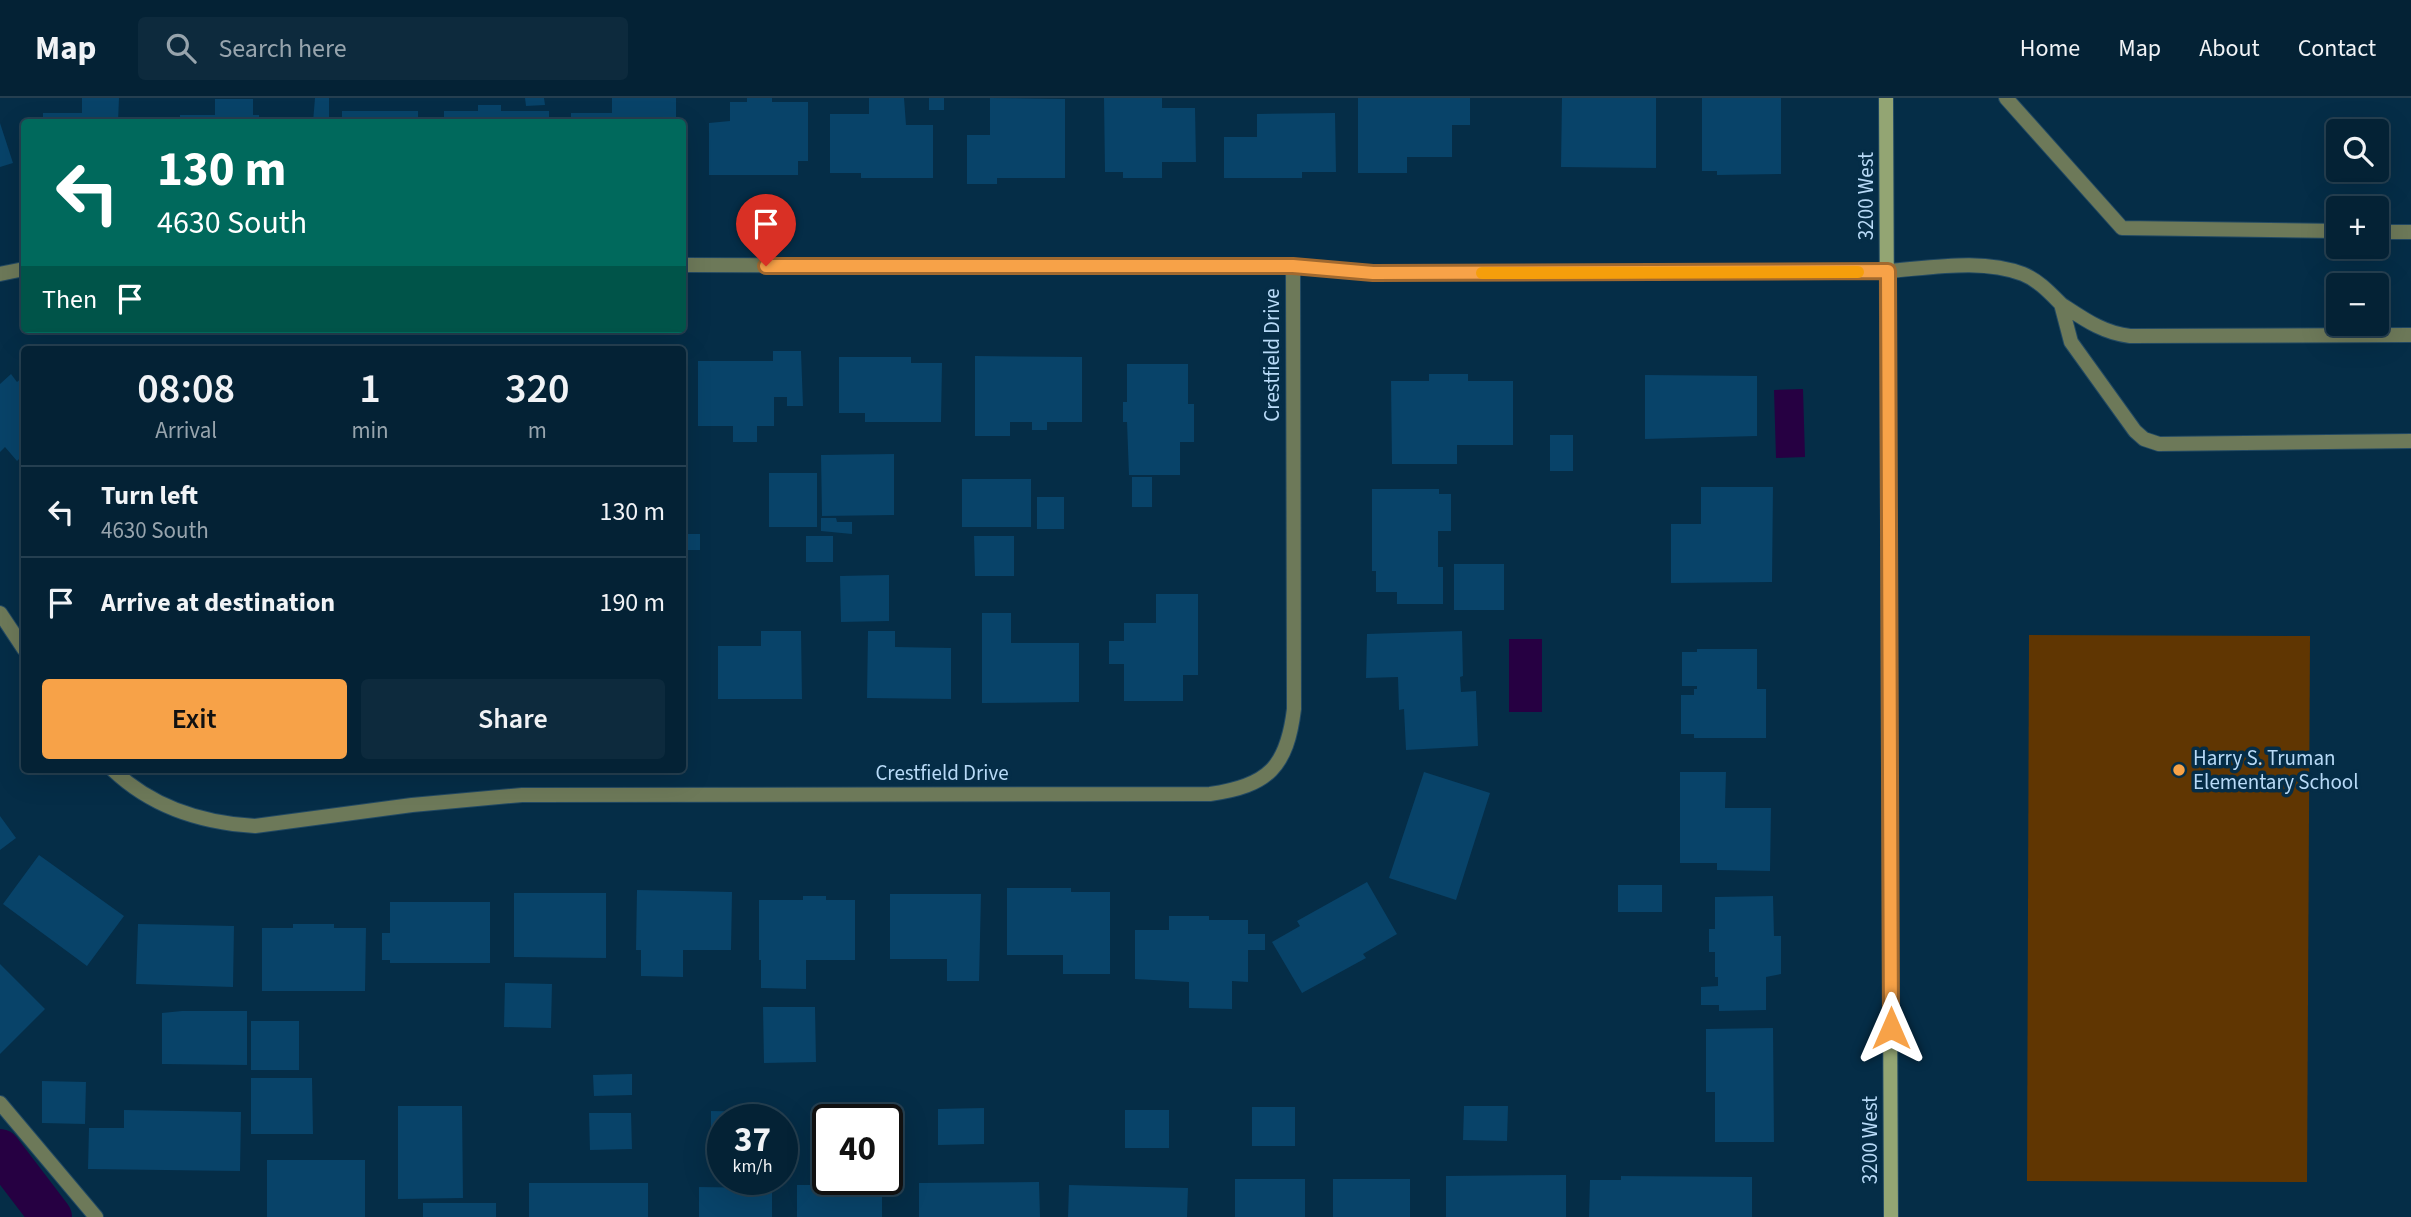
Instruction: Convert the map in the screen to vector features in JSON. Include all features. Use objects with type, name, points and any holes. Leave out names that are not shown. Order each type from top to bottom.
[{"type":"street","name":"3200 West","points":[[1886,98],[1891,1217]]},
{"type":"street","points":[[2006,98],[2122,228],[2326,231]]},
{"type":"street","points":[[2389,232],[2411,232]]},
{"type":"street","points":[[686,265],[1293,266],[1373,273],[2004,268],[2025,275],[2045,287],[2062,304],[2089,323],[2117,335],[2411,335]]},
{"type":"street","name":"Crestfield Drive","points":[[117,773],[147,796],[174,809],[229,825],[254,826],[425,803],[522,795],[1210,793],[1245,786],[1276,768],[1286,748],[1294,709],[1293,266]]},
{"type":"street","points":[[0,274],[21,270]]},
{"type":"street","points":[[2062,304],[2071,342],[2112,401],[2144,439],[2159,444],[2411,440]]},
{"type":"street","points":[[0,612],[21,644]]},
{"type":"street","points":[[0,1103],[96,1217]]},
{"type":"shaded area","points":[[1803,389],[1805,457],[1776,458],[1774,390]]},
{"type":"shaded area","points":[[2029,635],[2310,636],[2307,1182],[2027,1181]]},
{"type":"shaded area","points":[[1509,639],[1542,639],[1542,712],[1509,712]]},
{"type":"building","points":[[82,98],[119,98],[118,119],[43,119],[43,113],[82,113]]},
{"type":"building","points":[[315,98],[329,98],[329,117],[342,117],[342,111],[418,111],[418,119],[313,119]]},
{"type":"building","points":[[525,98],[544,98],[545,105],[526,106]]},
{"type":"building","points":[[612,98],[676,98],[676,119],[571,119],[571,113],[612,113]]},
{"type":"building","points":[[747,98],[772,98],[772,102],[808,102],[808,161],[798,161],[798,175],[709,175],[709,123],[730,121],[730,102],[747,102]]},
{"type":"building","points":[[869,98],[904,98],[906,125],[933,125],[933,178],[861,178],[861,173],[830,173],[830,114],[869,114]]},
{"type":"building","points":[[929,98],[944,98],[944,110],[929,110]]},
{"type":"building","points":[[990,98],[1065,99],[1065,178],[997,178],[997,184],[967,184],[967,135],[990,135]]},
{"type":"building","points":[[1104,98],[1162,98],[1162,108],[1195,108],[1196,162],[1162,162],[1162,178],[1123,178],[1123,172],[1105,172]]},
{"type":"building","points":[[1358,98],[1470,98],[1470,125],[1452,125],[1452,157],[1407,157],[1407,173],[1358,173]]},
{"type":"building","points":[[1562,98],[1656,98],[1656,168],[1561,167]]},
{"type":"building","points":[[1702,98],[1781,98],[1781,174],[1717,175],[1717,171],[1702,171]]},
{"type":"building","points":[[215,99],[253,99],[253,115],[259,115],[259,119],[180,119],[180,115],[215,115]]},
{"type":"building","points":[[478,105],[501,105],[501,111],[549,111],[549,119],[444,119],[444,111],[478,111]]},
{"type":"building","points":[[1335,113],[1336,172],[1302,172],[1302,178],[1224,178],[1224,137],[1257,137],[1257,114]]},
{"type":"building","points":[[0,123],[13,163],[0,167]]},
{"type":"building","points":[[773,351],[801,351],[803,406],[787,406],[787,397],[774,397],[774,426],[757,426],[757,442],[733,442],[733,426],[698,426],[698,361],[773,361]]},
{"type":"building","points":[[975,356],[1082,357],[1082,422],[1047,422],[1047,430],[1032,430],[1032,422],[1010,422],[1010,436],[975,436]]},
{"type":"building","points":[[839,357],[911,357],[911,363],[942,363],[941,422],[865,422],[865,413],[839,413]]},
{"type":"building","points":[[1127,364],[1188,364],[1188,404],[1194,404],[1194,442],[1180,442],[1180,475],[1129,475],[1127,422],[1123,422],[1123,402],[1127,402]]},
{"type":"building","points":[[11,374],[17,382],[21,379],[21,457],[17,461],[5,447],[0,452],[0,384]]},
{"type":"building","points":[[1429,374],[1468,374],[1468,381],[1513,381],[1513,445],[1457,445],[1457,464],[1392,464],[1391,381],[1429,381]]},
{"type":"building","points":[[1645,375],[1757,376],[1757,436],[1645,439]]},
{"type":"building","points":[[1550,435],[1573,435],[1573,471],[1550,471]]},
{"type":"building","points":[[894,454],[894,515],[822,516],[821,455]]},
{"type":"building","points":[[769,473],[817,473],[817,527],[769,527]]},
{"type":"building","points":[[1132,477],[1152,477],[1152,507],[1132,507]]},
{"type":"building","points":[[962,479],[1031,479],[1031,527],[962,527]]},
{"type":"building","points":[[1701,487],[1773,487],[1772,582],[1671,583],[1671,524],[1701,524]]},
{"type":"building","points":[[1372,489],[1439,489],[1439,494],[1451,494],[1451,531],[1438,531],[1438,567],[1443,567],[1443,604],[1397,604],[1397,592],[1376,592],[1376,571],[1372,571]]},
{"type":"building","points":[[1037,497],[1064,497],[1064,529],[1037,529]]},
{"type":"building","points":[[821,518],[852,522],[852,534],[821,531]]},
{"type":"building","points":[[686,534],[700,534],[700,550],[686,550]]},
{"type":"building","points":[[806,536],[833,536],[833,562],[806,562]]},
{"type":"building","points":[[974,536],[1014,536],[1014,576],[975,576]]},
{"type":"building","points":[[1454,564],[1504,564],[1504,610],[1454,610]]},
{"type":"building","points":[[889,575],[889,621],[841,622],[840,576]]},
{"type":"building","points":[[1156,594],[1198,594],[1198,675],[1183,675],[1183,701],[1124,701],[1124,664],[1109,664],[1109,641],[1124,641],[1124,623],[1156,623]]},
{"type":"building","points":[[982,613],[1011,613],[1011,643],[1079,643],[1079,702],[982,703]]},
{"type":"building","points":[[761,631],[801,631],[802,699],[718,699],[718,646],[761,646]]},
{"type":"building","points":[[868,631],[895,631],[895,647],[951,648],[951,699],[867,698]]},
{"type":"building","points":[[1462,631],[1461,692],[1476,691],[1478,746],[1406,750],[1404,709],[1399,710],[1398,677],[1366,678],[1367,634]]},
{"type":"building","points":[[1697,649],[1757,649],[1757,689],[1766,689],[1766,738],[1694,738],[1694,734],[1681,734],[1681,695],[1694,695],[1694,689],[1697,689],[1697,686],[1682,686],[1682,652],[1697,652]]},
{"type":"building","points":[[1424,772],[1490,793],[1456,900],[1389,878]]},
{"type":"building","points":[[1680,772],[1726,772],[1725,808],[1771,808],[1770,871],[1717,870],[1717,863],[1680,863]]},
{"type":"building","points":[[0,816],[16,838],[0,850]]},
{"type":"building","points":[[39,855],[124,916],[87,966],[3,904]]},
{"type":"building","points":[[1367,882],[1397,934],[1363,954],[1366,958],[1302,993],[1272,942],[1300,926],[1297,921]]},
{"type":"building","points":[[1618,885],[1662,885],[1662,912],[1618,912]]},
{"type":"building","points":[[1007,888],[1071,888],[1071,892],[1110,892],[1110,974],[1063,974],[1063,955],[1007,955]]},
{"type":"building","points":[[637,890],[732,892],[731,950],[683,950],[683,977],[641,976],[641,950],[636,950]]},
{"type":"building","points":[[514,893],[606,893],[606,958],[514,957]]},
{"type":"building","points":[[890,894],[981,894],[979,981],[947,981],[947,959],[890,959]]},
{"type":"building","points":[[803,896],[826,896],[826,900],[855,900],[855,960],[806,960],[806,989],[761,988],[759,900],[803,900]]},
{"type":"building","points":[[1773,896],[1774,936],[1781,936],[1781,974],[1766,977],[1766,1010],[1719,1011],[1719,1005],[1701,1005],[1701,987],[1718,986],[1718,977],[1715,977],[1715,952],[1709,952],[1709,929],[1715,929],[1715,897]]},
{"type":"building","points":[[390,902],[490,902],[490,963],[390,963],[390,960],[382,960],[382,933],[390,933]]},
{"type":"building","points":[[1169,916],[1248,920],[1248,934],[1265,934],[1265,950],[1248,950],[1248,982],[1232,981],[1232,1009],[1189,1008],[1189,982],[1135,979],[1135,930],[1169,930]]},
{"type":"building","points":[[138,924],[234,926],[233,987],[136,984]]},
{"type":"building","points":[[293,924],[334,924],[334,928],[366,928],[365,991],[262,991],[262,928],[293,928]]},
{"type":"building","points":[[0,964],[45,1009],[0,1054]]},
{"type":"building","points":[[505,983],[552,984],[551,1028],[504,1027]]},
{"type":"building","points":[[763,1007],[815,1007],[816,1062],[764,1063]]},
{"type":"building","points":[[247,1011],[247,1065],[162,1064],[162,1013]]},
{"type":"building","points":[[251,1021],[299,1021],[299,1070],[251,1070]]},
{"type":"building","points":[[1773,1028],[1774,1142],[1715,1142],[1715,1092],[1706,1092],[1706,1029]]},
{"type":"building","points":[[632,1074],[632,1095],[594,1096],[593,1075]]},
{"type":"building","points":[[251,1078],[312,1078],[313,1134],[251,1134]]},
{"type":"building","points":[[42,1081],[86,1082],[85,1124],[42,1123]]},
{"type":"building","points":[[398,1106],[462,1106],[463,1198],[398,1199]]},
{"type":"building","points":[[1464,1106],[1508,1106],[1507,1141],[1463,1140]]},
{"type":"building","points":[[1252,1107],[1295,1107],[1295,1146],[1252,1146]]},
{"type":"building","points":[[984,1108],[984,1144],[938,1145],[938,1109]]},
{"type":"building","points":[[124,1110],[241,1112],[240,1171],[88,1169],[89,1128],[124,1128]]},
{"type":"building","points":[[1125,1110],[1169,1110],[1169,1148],[1125,1148]]},
{"type":"building","points":[[589,1113],[631,1113],[632,1149],[590,1150]]},
{"type":"building","points":[[267,1160],[365,1160],[365,1217],[267,1217]]},
{"type":"building","points":[[1566,1175],[1566,1217],[1446,1217],[1446,1176]]},
{"type":"building","points":[[1621,1176],[1752,1177],[1752,1217],[1589,1217],[1590,1180],[1621,1180]]},
{"type":"building","points":[[1235,1179],[1305,1179],[1305,1217],[1235,1217]]},
{"type":"building","points":[[1333,1179],[1410,1179],[1410,1217],[1333,1217]]},
{"type":"building","points":[[1039,1182],[1040,1217],[919,1217],[919,1183]]},
{"type":"building","points":[[529,1183],[648,1183],[648,1217],[529,1217]]},
{"type":"building","points":[[798,1185],[812,1185],[812,1195],[882,1195],[882,1217],[797,1217]]},
{"type":"building","points":[[1069,1185],[1188,1188],[1187,1217],[1068,1217]]},
{"type":"building","points":[[699,1187],[707,1187],[707,1195],[772,1195],[772,1217],[699,1217]]},
{"type":"building","points":[[423,1203],[496,1203],[496,1217],[423,1217]]},
{"type":"waterway","points":[[0,1150],[51,1217]]},
{"type":"slow traffic","points":[[1482,273],[1858,272]]},
{"type":"place","name":"Harry S. Truman Elementary School","points":[[2179,770]]},
{"type":"route","points":[[766,266],[1293,266],[1373,273],[1888,271],[1891,1028]]}]
